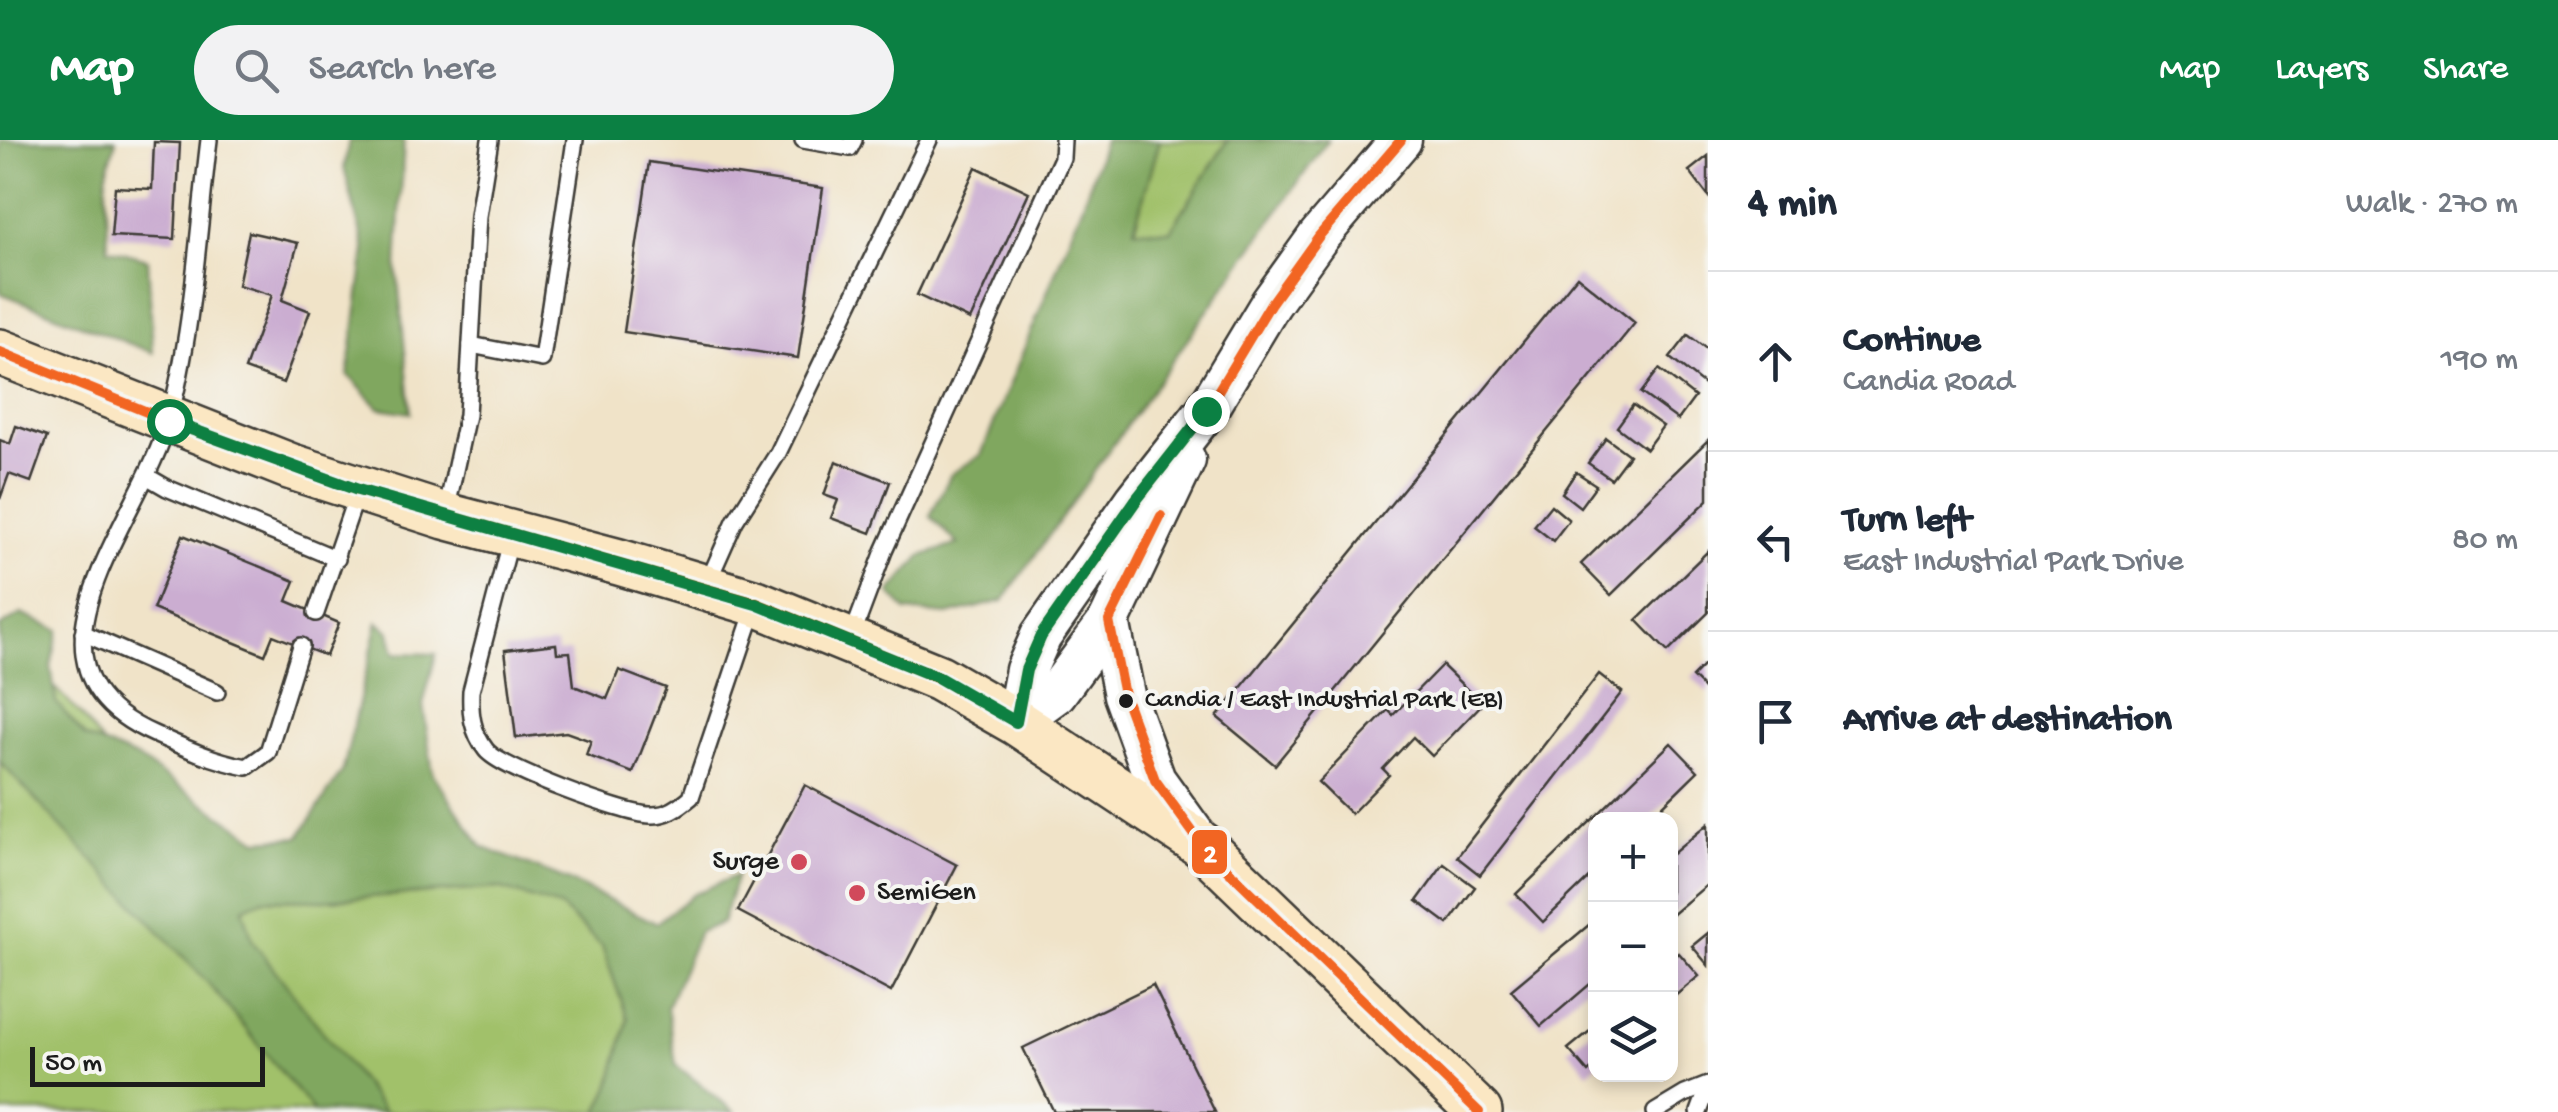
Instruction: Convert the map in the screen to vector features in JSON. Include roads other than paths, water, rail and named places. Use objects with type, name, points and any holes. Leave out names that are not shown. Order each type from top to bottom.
[{"type":"main road","points":[[0,352],[169,421],[358,490],[756,604],[939,678],[1016,722],[1202,845],[1479,1112]]},
{"type":"street","points":[[1016,722],[1026,670],[1041,636],[1136,500],[1206,411],[1271,303],[1367,176],[1401,140]]},
{"type":"street","points":[[1016,722],[1056,693],[1109,621],[1206,411]]},
{"type":"street","points":[[1109,621],[1124,695],[1155,780],[1202,845]]},
{"type":"lane","points":[[209,140],[180,368],[169,421],[148,478],[97,576],[83,632],[82,660],[92,686],[124,721],[217,762],[247,767],[268,752],[302,646]]},
{"type":"lane","points":[[445,516],[467,416],[478,216],[490,140]]},
{"type":"lane","points":[[471,345],[542,359],[575,140]]},
{"type":"lane","points":[[803,140],[850,148],[854,140]]},
{"type":"lane","points":[[705,588],[727,536],[778,453],[929,140]]},
{"type":"lane","points":[[850,639],[884,552],[1062,158],[1063,140]]},
{"type":"lane","points":[[148,478],[337,559]]},
{"type":"lane","points":[[316,613],[358,490]]},
{"type":"lane","points":[[512,534],[471,692],[470,713],[476,734],[499,763],[626,811],[652,816],[674,811],[691,798],[756,604]]},
{"type":"lane","points":[[83,632],[217,692]]},
{"type":"lane","points":[[1654,1112],[1684,1094],[1708,1087]]},
{"type":"lane","points":[[1699,1112],[1708,1087]]},
{"type":"place","name":"Candia / East Industrial Park (EB)","points":[[1126,701]]},
{"type":"place","name":"Surge","points":[[799,862]]},
{"type":"place","name":"SemiGen","points":[[857,893]]}]
